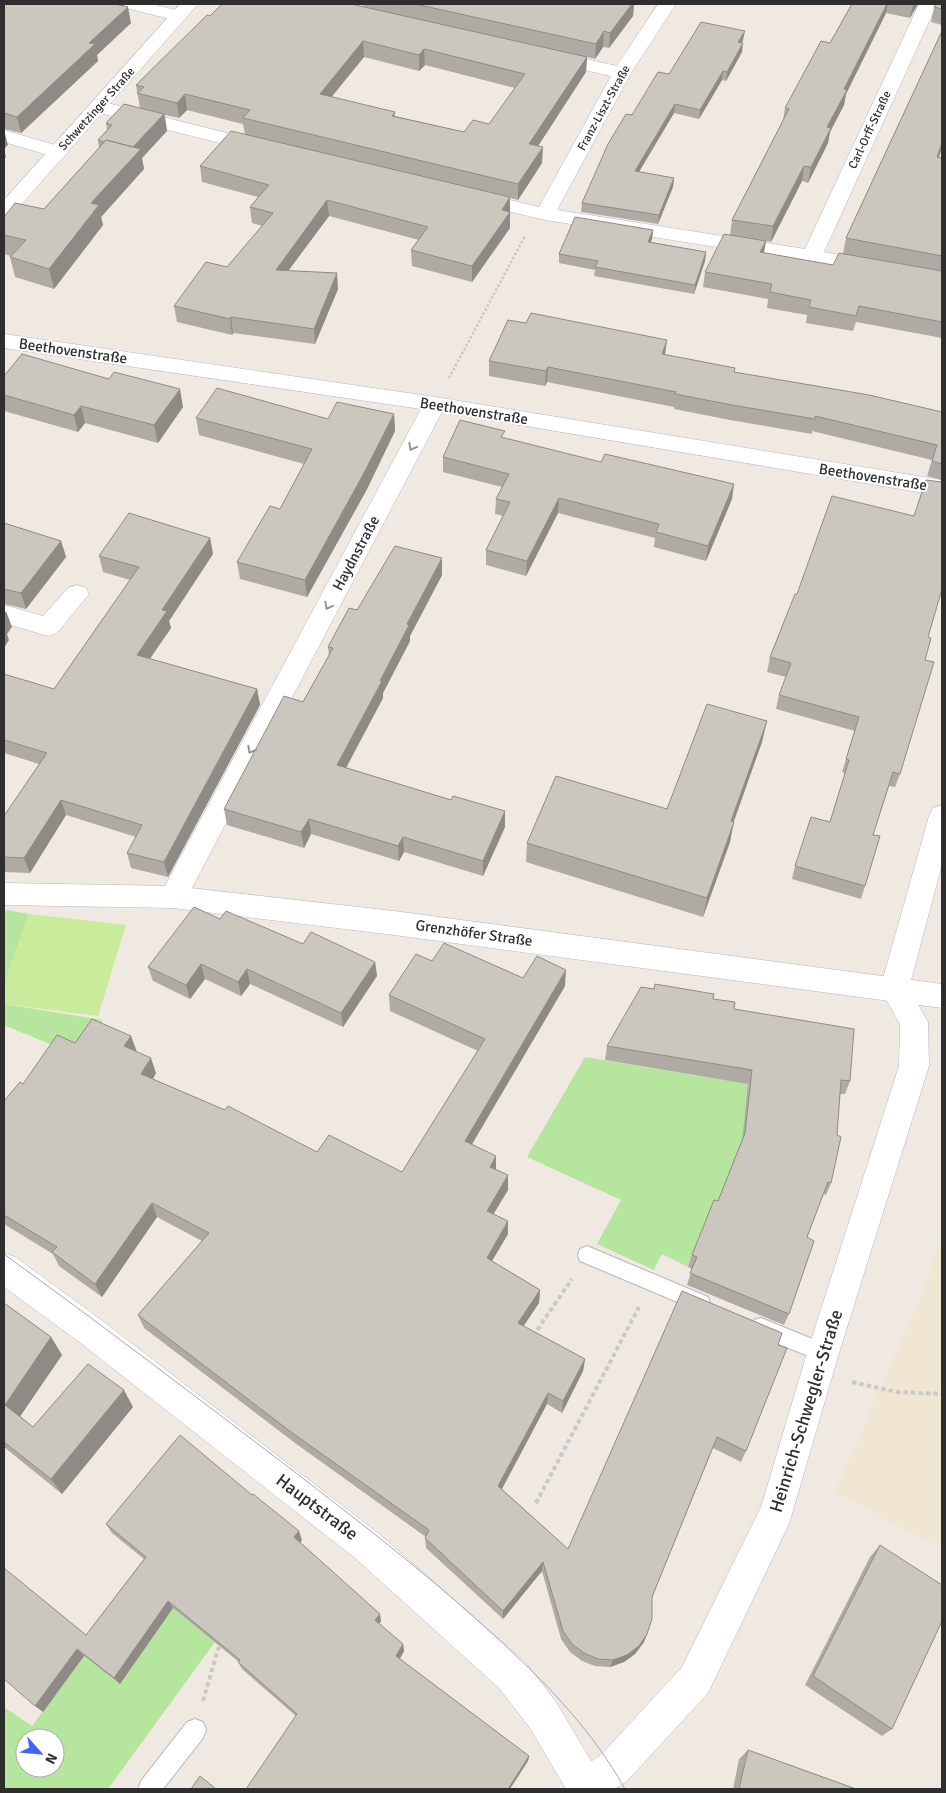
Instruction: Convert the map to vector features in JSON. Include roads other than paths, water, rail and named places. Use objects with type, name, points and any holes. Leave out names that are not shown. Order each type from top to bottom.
[{"type":"street","points":[[132,4],[183,10]]},
{"type":"street","name":"Franz-Liszt-Straße","points":[[545,214],[622,73],[667,4]]},
{"type":"street","name":"Carl-Orff-Straße","points":[[812,256],[928,4]]},
{"type":"street","name":"Schwetzinger Straße","points":[[4,212],[99,108],[183,10]]},
{"type":"street","points":[[534,53],[622,73]]},
{"type":"street","points":[[99,108],[276,150]]},
{"type":"street","points":[[4,136],[58,152]]},
{"type":"street","points":[[452,192],[545,214],[812,256],[942,280]]},
{"type":"street","name":"Beethovenstraße","points":[[4,340],[435,404],[942,488]]},
{"type":"street","name":"Haydnstraße","points":[[173,897],[435,404]]},
{"type":"street","points":[[4,614],[48,627],[77,594]]},
{"type":"street","points":[[894,989],[942,816]]},
{"type":"street","name":"Grenzhöfer Straße","points":[[4,894],[173,897],[394,923],[942,996]]},
{"type":"street","name":"Heinrich-Schwegler-Straße","points":[[586,1788],[614,1768],[696,1680],[777,1512],[821,1363],[914,1066],[914,1022],[894,989]]},
{"type":"street","name":"Hauptstraße","points":[[4,1268],[89,1330],[367,1546],[454,1622],[512,1674],[543,1715],[586,1788]]},
{"type":"lane","points":[[587,1255],[715,1309]]},
{"type":"lane","points":[[742,1320],[821,1363]]},
{"type":"lane","points":[[149,1789],[195,1730]]},
{"type":"tram line","points":[[4,1254],[296,1473],[432,1581],[497,1638],[558,1698],[594,1741],[625,1789]]}]
